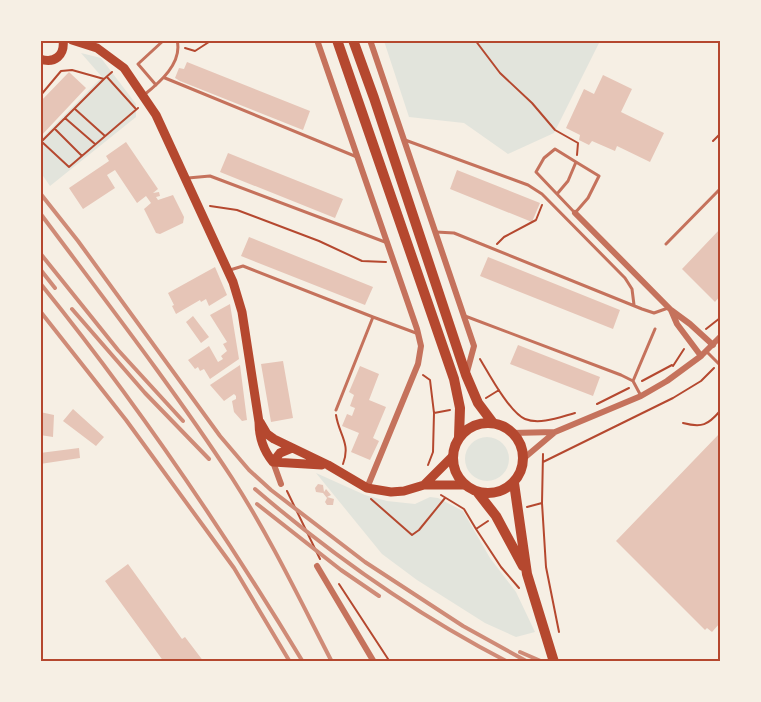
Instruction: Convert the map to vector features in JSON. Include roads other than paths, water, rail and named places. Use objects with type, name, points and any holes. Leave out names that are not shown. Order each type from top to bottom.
[{"type":"main road","points":[[62,52],[63,40]]},
{"type":"main road","points":[[336,40],[454,379],[460,408],[459,437]]},
{"type":"main road","points":[[353,40],[465,375],[478,404],[493,423]]},
{"type":"main road","points":[[40,60],[52,61],[75,42],[97,48],[120,65],[144,96],[198,204],[228,271],[242,312],[259,435],[265,453],[273,462],[328,465]]},
{"type":"main road","points":[[259,422],[267,434],[367,488],[391,492],[424,485],[464,485]]},
{"type":"main road","points":[[478,493],[497,493],[513,483],[520,472],[523,459],[518,440],[512,432],[493,423],[474,426],[459,437],[452,457],[457,477],[464,485],[478,493],[496,516],[527,574]]},
{"type":"main road","points":[[273,462],[280,453],[292,448]]},
{"type":"main road","points":[[424,485],[452,457]]},
{"type":"main road","points":[[513,483],[527,574],[554,662]]},
{"type":"street","points":[[317,40],[421,346],[415,371],[367,488]]},
{"type":"street","points":[[370,40],[434,232],[465,316],[474,349],[465,375]]},
{"type":"street","points":[[575,213],[670,309],[713,345]]},
{"type":"street","points":[[670,309],[677,324],[704,354]]},
{"type":"street","points":[[523,459],[555,432],[641,396],[668,381],[704,354],[720,337]]},
{"type":"street","points":[[512,432],[555,432]]},
{"type":"street","points":[[273,462],[281,484]]},
{"type":"street","points":[[320,566],[374,662]]},
{"type":"lane","points":[[156,85],[138,64],[164,40]]},
{"type":"lane","points":[[144,96],[165,78],[177,54],[177,40]]},
{"type":"lane","points":[[165,78],[357,158]]},
{"type":"lane","points":[[403,139],[528,185],[545,197],[625,278],[632,289],[634,306]]},
{"type":"lane","points":[[555,150],[599,177],[588,198],[575,213],[557,194],[536,172],[544,158],[555,150]]},
{"type":"lane","points":[[557,194],[568,181],[576,162]]},
{"type":"lane","points":[[186,179],[210,176],[386,242]]},
{"type":"lane","points":[[666,244],[720,189]]},
{"type":"lane","points":[[434,232],[454,233],[654,313],[670,309]]},
{"type":"lane","points":[[228,271],[243,266],[417,333]]},
{"type":"lane","points":[[465,316],[621,375],[634,383],[641,396]]},
{"type":"lane","points":[[336,410],[373,317]]},
{"type":"lane","points":[[634,383],[655,329]]},
{"type":"lane","points":[[704,354],[719,365]]},
{"type":"railway","points":[[40,193],[78,241],[220,436],[249,470],[271,490],[365,562],[463,626],[528,662]]},
{"type":"railway","points":[[40,213],[162,378],[232,478],[272,546],[332,662]]},
{"type":"railway","points":[[40,253],[118,350],[183,421]]},
{"type":"railway","points":[[40,269],[55,288]]},
{"type":"railway","points":[[40,283],[111,374],[178,468],[242,564],[303,662]]},
{"type":"railway","points":[[72,309],[145,393],[209,459]]},
{"type":"railway","points":[[40,311],[126,420],[234,568],[290,662]]},
{"type":"railway","points":[[255,489],[315,538],[377,583],[441,625],[508,662]]},
{"type":"railway","points":[[257,504],[341,570],[379,596]]},
{"type":"railway","points":[[520,652],[543,662]]}]
